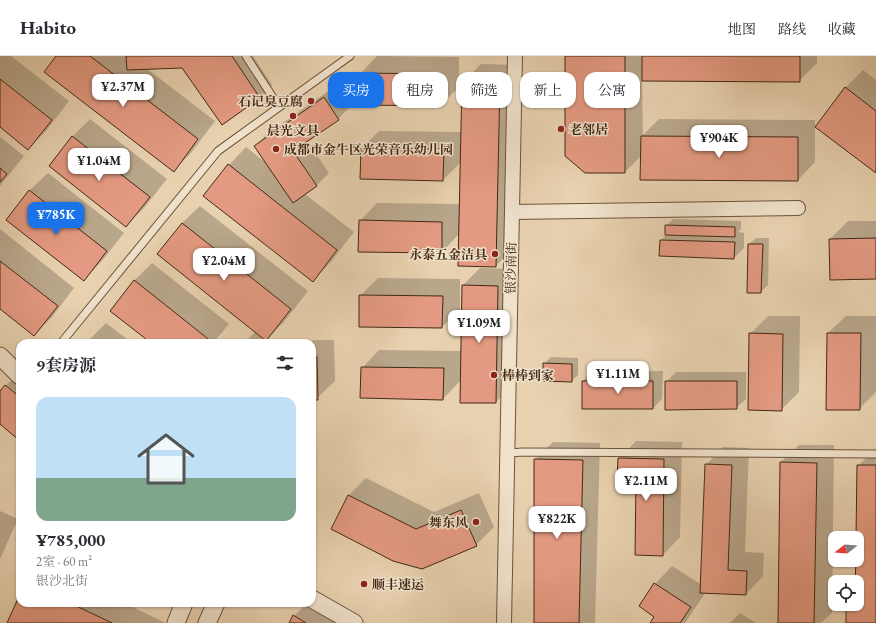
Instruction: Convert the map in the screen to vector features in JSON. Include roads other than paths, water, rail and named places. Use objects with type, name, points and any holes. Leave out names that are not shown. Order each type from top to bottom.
[{"type":"street","name":"银沙南街","points":[[504,623],[515,56]]},
{"type":"street","points":[[512,212],[798,208]]},
{"type":"street","points":[[0,356],[16,372]]},
{"type":"street","points":[[316,601],[354,623]]},
{"type":"street","points":[[176,623],[182,607]]},
{"type":"street","points":[[207,623],[214,607]]},
{"type":"lane","points":[[246,56],[279,107]]},
{"type":"lane","points":[[64,339],[218,151],[350,56]]},
{"type":"lane","points":[[508,453],[876,454]]},
{"type":"place","name":"石记臭豆腐","points":[[311,101]]},
{"type":"place","name":"晨光文具","points":[[293,116]]},
{"type":"place","name":"老邻居","points":[[561,129]]},
{"type":"place","name":"成都市金牛区光荣音乐幼儿园","points":[[276,149]]},
{"type":"place","name":"永泰五金洁具","points":[[495,254]]},
{"type":"place","name":"棒棒到家","points":[[494,375]]},
{"type":"place","name":"舞东风","points":[[476,522]]},
{"type":"place","name":"顺丰速运","points":[[364,584]]}]
